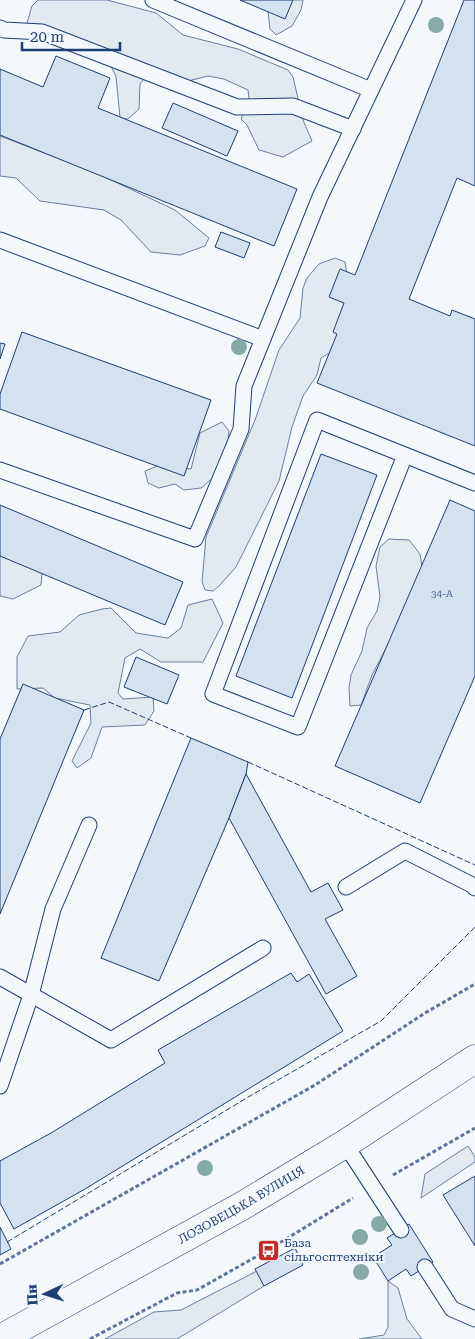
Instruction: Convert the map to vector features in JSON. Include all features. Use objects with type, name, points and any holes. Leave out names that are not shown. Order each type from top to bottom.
[{"type":"street","name":"ЛОЗОВЕЦЬКА ВУЛИЦЯ","points":[[0,1339],[242,1206],[345,1144],[475,1059]]},
{"type":"lane","points":[[153,0],[371,90]]},
{"type":"lane","points":[[0,470],[195,539],[241,429],[244,386],[320,197],[414,0]]},
{"type":"lane","points":[[0,28],[4,30],[42,32],[236,107],[294,106],[353,129]]},
{"type":"lane","points":[[0,240],[263,339]]},
{"type":"lane","points":[[405,455],[298,727],[213,694],[317,420],[405,455],[475,483]]},
{"type":"lane","points":[[0,1086],[32,995],[53,909],[89,825]]},
{"type":"lane","points":[[346,887],[405,851],[475,888]]},
{"type":"lane","points":[[0,977],[111,1040],[263,948]]},
{"type":"lane","points":[[345,1144],[401,1230]]},
{"type":"lane","points":[[425,1267],[452,1309],[475,1319]]},
{"type":"path","points":[[0,1264],[315,1085],[425,1013],[475,984]]},
{"type":"path","points":[[90,1339],[177,1293],[196,1290],[268,1250],[373,1186],[475,1128]]},
{"type":"shaded area","points":[[38,0],[107,0],[156,13],[183,35],[238,49],[288,70],[293,77],[303,120],[312,141],[283,157],[259,150],[247,125],[241,119],[249,98],[248,90],[224,79],[208,76],[176,84],[145,77],[140,84],[139,109],[128,119],[120,118],[116,76],[104,53],[65,43],[33,39],[27,23],[32,6]]},
{"type":"shaded area","points":[[274,0],[303,0],[301,10],[292,26],[276,35],[270,29],[268,11]]},
{"type":"shaded area","points":[[0,136],[94,172],[175,210],[209,238],[205,246],[180,255],[151,252],[121,220],[104,210],[40,201],[16,178],[0,176]]},
{"type":"shaded area","points":[[335,258],[345,262],[351,298],[341,346],[321,358],[317,375],[303,396],[292,427],[279,481],[236,567],[213,591],[205,590],[202,582],[206,537],[255,420],[279,350],[300,318],[303,288],[307,278],[319,264]]},
{"type":"shaded area","points":[[222,422],[229,431],[228,442],[215,476],[201,488],[184,490],[175,484],[159,488],[148,483],[145,471],[160,465],[191,469],[200,433]]},
{"type":"shaded area","points":[[389,539],[409,540],[420,554],[423,573],[417,589],[372,675],[361,705],[350,706],[349,688],[351,675],[362,651],[367,628],[377,611],[380,597],[376,566],[380,547]]},
{"type":"shaded area","points":[[0,541],[43,561],[41,585],[13,599],[0,596]]},
{"type":"shaded area","points":[[212,599],[223,623],[203,662],[161,662],[140,649],[125,658],[118,693],[123,699],[153,697],[154,711],[145,725],[102,727],[91,758],[77,768],[72,761],[91,723],[90,705],[55,698],[43,688],[17,689],[17,657],[28,636],[60,632],[79,615],[111,608],[136,633],[168,638],[181,628],[188,605]]},
{"type":"shaded area","points":[[468,1146],[475,1157],[475,1162],[421,1198],[425,1174]]},
{"type":"shaded area","points":[[257,1271],[264,1286],[177,1339],[105,1339],[154,1312],[181,1310]]},
{"type":"shaded area","points":[[388,1281],[398,1288],[407,1319],[422,1339],[359,1339],[384,1335],[388,1327]]},
{"type":"building","points":[[240,0],[293,0],[285,19]]},
{"type":"building","points":[[464,0],[475,0],[475,186],[457,178],[409,299],[450,316],[452,310],[475,319],[475,446],[317,383],[337,334],[333,332],[344,303],[329,297],[340,269],[355,275]]},
{"type":"building","points":[[56,56],[110,78],[98,108],[297,189],[274,246],[0,135],[0,69],[43,87]]},
{"type":"building","points":[[173,103],[238,131],[227,156],[162,128]]},
{"type":"building","points":[[221,232],[250,243],[244,258],[215,247]]},
{"type":"building","points":[[22,332],[211,400],[184,476],[0,409],[0,394]]},
{"type":"building","points":[[0,343],[5,344],[0,359]]},
{"type":"building","points":[[321,454],[377,475],[292,698],[236,676]]},
{"type":"building","points":[[450,500],[475,511],[475,676],[420,803],[335,766]]},
{"type":"building","points":[[0,505],[183,582],[165,625],[0,556]]},
{"type":"building","points":[[136,657],[179,675],[167,704],[124,687]]},
{"type":"building","points":[[23,684],[84,710],[0,914],[0,739]]},
{"type":"building","points":[[191,738],[248,762],[246,774],[229,818],[159,981],[101,958]]},
{"type":"building","points":[[246,774],[311,892],[328,883],[343,910],[325,919],[357,976],[326,994],[229,818]]},
{"type":"building","points":[[291,973],[297,982],[309,974],[343,1031],[85,1189],[14,1229],[0,1203],[0,1161],[51,1133],[165,1063],[158,1050]]},
{"type":"building","points":[[475,1176],[475,1246],[443,1195]]},
{"type":"building","points":[[409,1224],[433,1262],[411,1276],[406,1269],[388,1281],[373,1257],[392,1245],[387,1238]]},
{"type":"building","points":[[0,1227],[11,1249],[0,1255]]},
{"type":"building","points":[[295,1248],[303,1265],[264,1286],[255,1269]]},
{"type":"fence","points":[[84,710],[109,702],[191,738]]},
{"type":"fence","points":[[248,762],[475,865]]},
{"type":"fence","points":[[7,1242],[250,1096],[381,1021],[475,927]]},
{"type":"place","name":"База сільгосптехніки","points":[[268,1250]]}]
